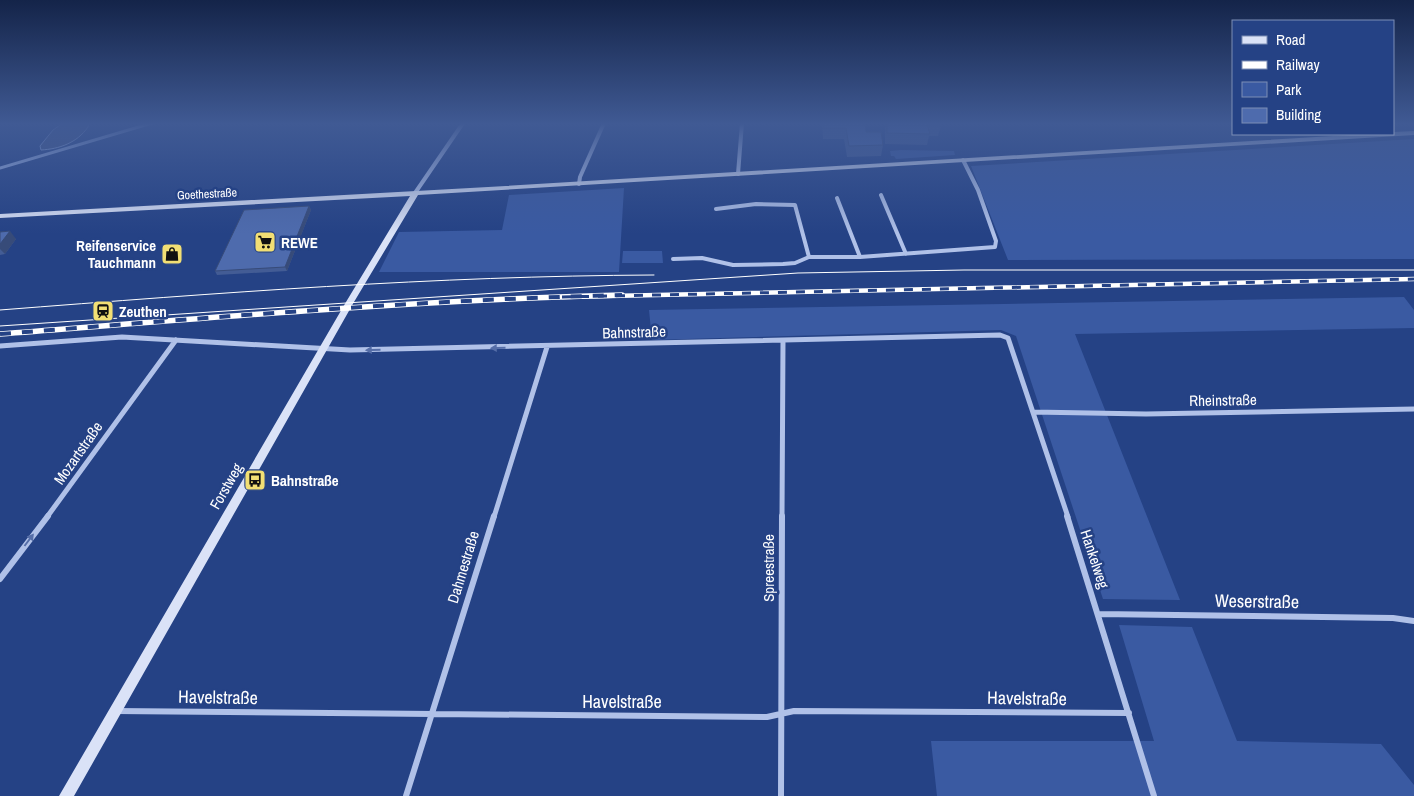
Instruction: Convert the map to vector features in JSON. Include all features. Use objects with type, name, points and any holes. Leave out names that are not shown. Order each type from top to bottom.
[{"type":"main road","name":"Goethestraße","points":[[0,216],[579,184],[961,160]]},
{"type":"main road","name":"Forstweg","points":[[66,796],[415,193]]},
{"type":"street","points":[[415,193],[438,160]]},
{"type":"street","points":[[579,184],[587,160]]},
{"type":"street","points":[[738,160],[738,174]]},
{"type":"street","points":[[673,259],[702,258],[733,265],[795,263],[808,256],[860,257],[988,250],[995,247],[996,241],[987,214],[963,160]]},
{"type":"street","points":[[881,195],[906,254]]},
{"type":"street","points":[[837,198],[860,257]]},
{"type":"street","points":[[716,208],[777,203],[795,205],[808,256]]},
{"type":"street","name":"Bahnstraße","points":[[0,346],[115,337],[350,350],[1000,335]]},
{"type":"street","name":"Hankelweg","points":[[1000,335],[1008,338],[1033,412],[1099,614],[1154,796]]},
{"type":"street","name":"Mozartstraße","points":[[0,579],[92,457],[114,423],[176,340]]},
{"type":"street","name":"Spreestraße","points":[[781,796],[783,341]]},
{"type":"street","name":"Dahmestraße","points":[[406,796],[547,346]]},
{"type":"street","name":"Rheinstraße","points":[[1033,412],[1146,414],[1414,409]]},
{"type":"street","name":"Weserstraße","points":[[1099,614],[1393,618],[1414,621]]},
{"type":"street","name":"Havelstraße","points":[[115,711],[767,717],[794,711],[1129,714]]},
{"type":"green space","points":[[1067,160],[1414,160],[1414,259],[1008,260],[971,166]]},
{"type":"green space","points":[[624,188],[619,272],[379,272],[399,232],[502,230],[509,195]]},
{"type":"green space","points":[[623,251],[662,251],[663,263],[622,263]]},
{"type":"green space","points":[[1404,297],[1414,310],[1414,328],[1075,334],[1180,600],[1103,599],[1016,336],[1001,330],[652,340],[649,310]]},
{"type":"green space","points":[[1119,625],[1192,627],[1237,741],[1381,744],[1414,785],[1414,796],[937,796],[931,741],[1154,741]]},
{"type":"building","name":"REWE","points":[[309,206],[285,267],[215,271],[244,210]]},
{"type":"building","points":[[10,231],[0,244],[0,232]]},
{"type":"waterway","points":[[0,168],[27,160]]},
{"type":"tram line","points":[[0,326],[798,273],[964,270],[1414,270]]},
{"type":"tram line","points":[[0,310],[327,286],[490,278],[654,275]]},
{"type":"railway","points":[[562,297],[1414,279]]},
{"type":"railway","points":[[0,334],[389,305],[622,295]]},
{"type":"place","name":"REWE","points":[[265,242]]},
{"type":"place","name":"Reifenservice Tauchmann","points":[[172,254]]},
{"type":"place","name":"Zeuthen","points":[[103,311]]},
{"type":"place","name":"Bahnstraße","points":[[255,480]]}]
